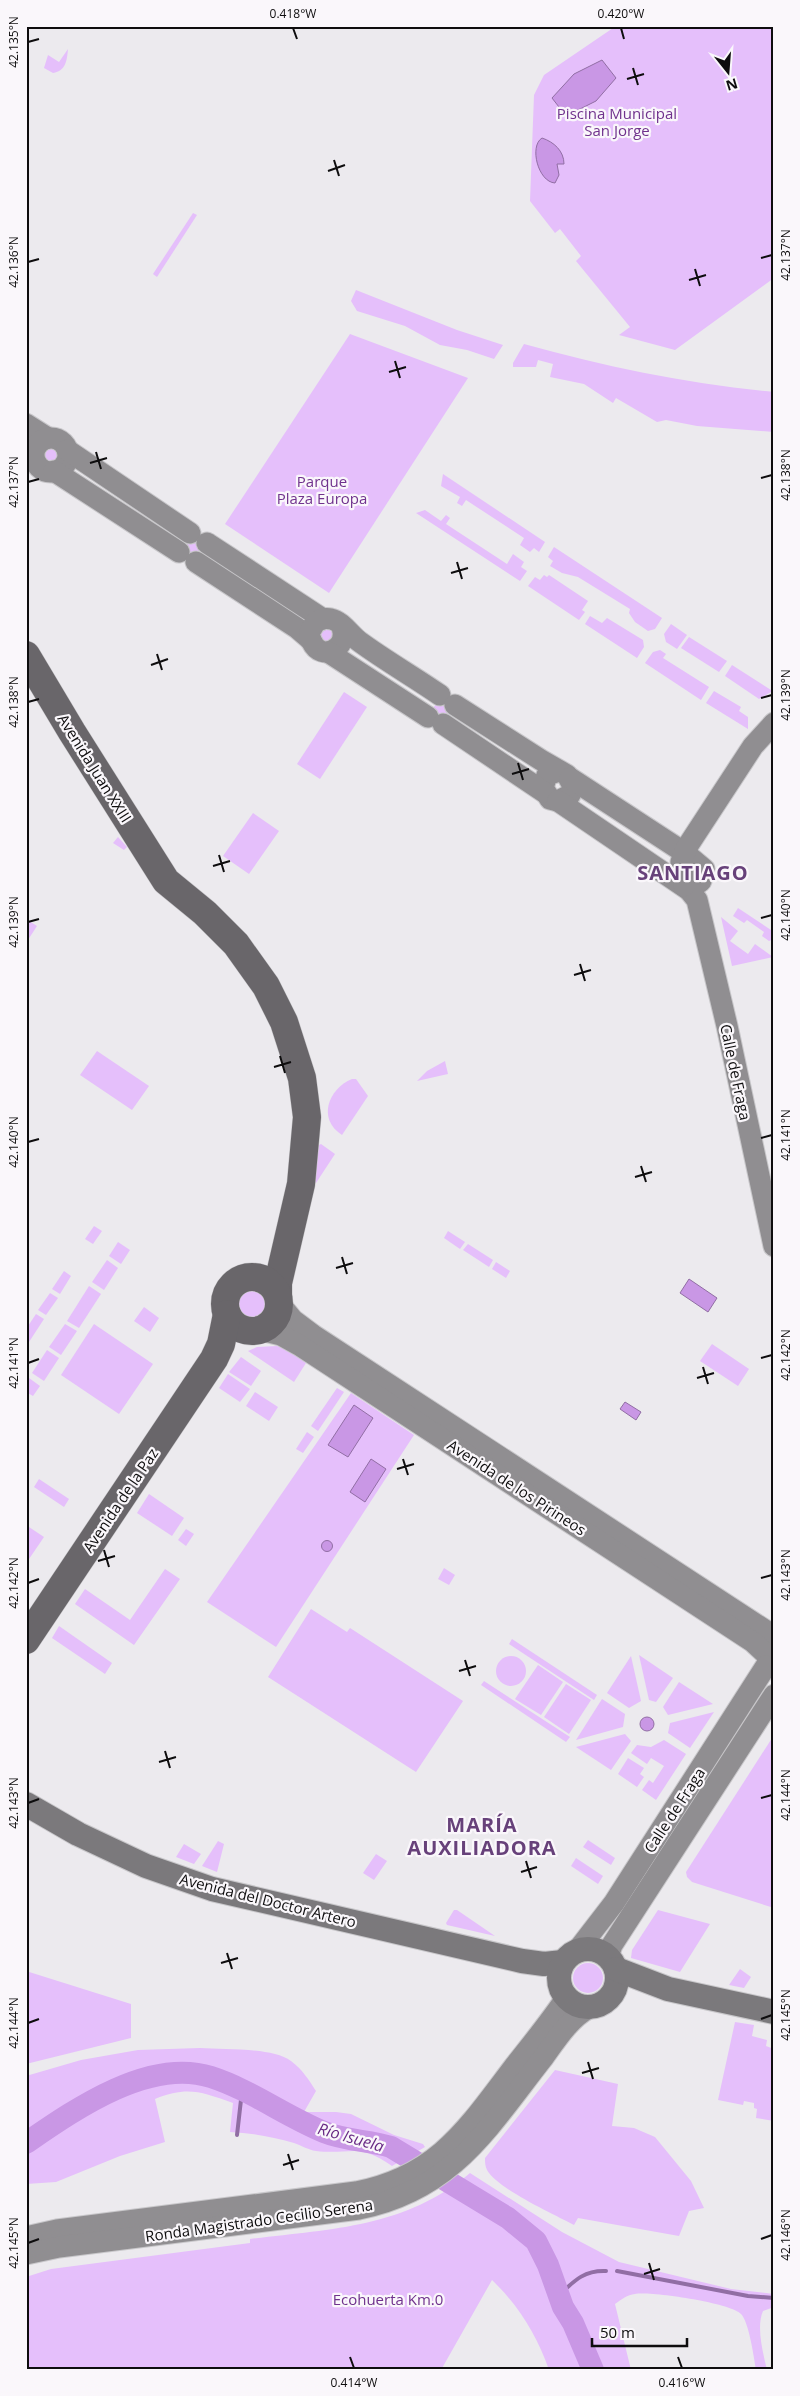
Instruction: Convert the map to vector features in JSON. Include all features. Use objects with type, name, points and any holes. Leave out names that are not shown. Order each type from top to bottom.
[{"type":"highway","name":"Avenida Juan XXIII","points":[[26,655],[166,881],[217,924],[246,956],[276,1004],[302,1078],[307,1117],[301,1184],[289,1232]]},
{"type":"highway","points":[[289,1232],[288,1247],[278,1283],[275,1319],[257,1331],[237,1327],[226,1314],[226,1297],[230,1289],[240,1280],[251,1277],[261,1270],[278,1242],[289,1232]]},
{"type":"highway","points":[[251,1277],[267,1282],[278,1299]]},
{"type":"highway","name":"Avenida de la Paz","points":[[26,1640],[214,1359],[221,1344],[226,1314]]},
{"type":"highway","name":"Avenida de la Paz","points":[[214,1359],[237,1340],[257,1331]]},
{"type":"main road","points":[[26,424],[48,438],[58,439],[67,450],[199,538],[685,853]]},
{"type":"main road","points":[[48,438],[37,446],[31,457],[40,468],[54,472],[187,557],[551,796],[686,888]]},
{"type":"main road","points":[[54,472],[66,464],[67,450]]},
{"type":"main road","points":[[187,557],[180,540],[199,538]]},
{"type":"main road","points":[[318,621],[332,623],[344,638],[342,643],[338,647],[320,646],[311,630],[318,621]]},
{"type":"main road","points":[[436,721],[426,710],[428,702],[433,697],[448,700]]},
{"type":"main road","points":[[686,888],[681,868],[685,853],[753,746],[774,723]]},
{"type":"main road","points":[[551,796],[543,783],[547,776],[565,775]]},
{"type":"main road","name":"Calle de Fraga","points":[[686,888],[699,907],[718,985],[774,1246]]},
{"type":"main road","name":"Avenida de los Pirineos","points":[[278,1299],[293,1320],[313,1335],[771,1655]]},
{"type":"main road","name":"Avenida de los Pirineos","points":[[257,1331],[281,1335],[299,1345],[771,1655]]},
{"type":"main road","name":"Calle de Fraga","points":[[570,1956],[614,1903],[771,1655]]},
{"type":"main road","name":"Calle de Fraga","points":[[612,1963],[612,1945],[774,1695]]},
{"type":"main road","name":"Avenida del Doctor Artero","points":[[26,1804],[78,1834],[146,1866],[212,1889],[522,1961],[544,1964],[570,1956]]},
{"type":"main road","points":[[612,1963],[617,1978],[611,1996],[605,2002],[589,2008],[580,2007],[565,1996],[558,1978],[570,1956],[588,1949],[599,1951],[612,1963],[668,1989],[774,2012]]},
{"type":"main road","name":"Avenida del Doctor Artero","points":[[522,1961],[565,1996]]},
{"type":"main road","points":[[611,1996],[668,1989]]},
{"type":"main road","name":"Ronda Magistrado Cecilio Serena","points":[[26,2237],[57,2230],[344,2202],[374,2206],[415,2191],[452,2167],[467,2141],[565,1996]]},
{"type":"main road","name":"Ronda Magistrado Cecilio Serena","points":[[467,2141],[579,2013],[589,2008]]},
{"type":"main road","name":"Ronda Magistrado Cecilio Serena","points":[[26,2254],[59,2247],[344,2202]]},
{"type":"green space","name":"Piscina Municipal San Jorge","points":[[616,26],[774,26],[774,278],[675,350],[619,335],[630,327],[576,261],[581,256],[560,229],[555,233],[530,201],[534,95],[544,75]]},
{"type":"green space","points":[[68,49],[66,61],[61,70],[53,73],[44,68],[48,55],[59,62]]},
{"type":"green space","points":[[193,213],[197,215],[157,277],[153,274]]},
{"type":"green space","points":[[356,290],[457,330],[503,345],[494,359],[467,350],[440,345],[405,326],[357,311],[351,301]]},
{"type":"green space","name":"Parque Plaza Europa","points":[[350,334],[468,378],[329,593],[225,524]]},
{"type":"green space","points":[[524,344],[648,374],[742,389],[774,392],[774,432],[697,426],[666,420],[657,422],[616,398],[613,403],[584,384],[550,377],[553,364],[538,360],[536,367],[513,367],[513,363]]},
{"type":"green space","points":[[51,445],[58,448],[61,455],[58,462],[51,465],[44,462],[41,455],[44,448]]},
{"type":"green space","points":[[443,474],[545,542],[539,552],[534,548],[530,552],[520,545],[524,538],[466,500],[462,506],[457,503],[460,497],[441,486]]},
{"type":"green space","points":[[425,510],[441,521],[446,515],[450,518],[446,524],[507,564],[513,554],[524,562],[521,567],[527,571],[520,581],[416,513]]},
{"type":"green space","points":[[193,540],[201,548],[193,556],[185,548]]},
{"type":"green space","points":[[554,547],[662,618],[655,629],[648,631],[635,622],[629,613],[630,609],[578,577],[562,573],[550,566],[553,561],[548,557]]},
{"type":"green space","points":[[544,575],[547,577],[549,575],[588,601],[582,610],[585,612],[579,620],[528,586],[535,577],[540,580]]},
{"type":"green space","points":[[590,616],[602,623],[607,618],[643,640],[644,647],[637,658],[585,624]]},
{"type":"green space","points":[[671,624],[687,635],[677,649],[666,642],[664,634]]},
{"type":"green space","points":[[325,627],[334,631],[330,642],[320,640],[320,630]]},
{"type":"green space","points":[[689,637],[727,661],[719,672],[681,648]]},
{"type":"green space","points":[[660,650],[666,654],[663,658],[709,687],[701,700],[645,663],[653,652]]},
{"type":"green space","points":[[732,665],[771,690],[771,692],[759,699],[725,676]]},
{"type":"green space","points":[[714,691],[741,707],[739,711],[748,717],[748,729],[706,703]]},
{"type":"green space","points":[[344,692],[367,707],[320,779],[297,764]]},
{"type":"green space","points":[[445,702],[449,713],[440,718],[433,708],[437,703]]},
{"type":"green space","points":[[253,813],[279,831],[249,874],[223,856]]},
{"type":"green space","points":[[118,837],[127,847],[124,850],[113,843]]},
{"type":"green space","points":[[738,908],[774,932],[774,939],[769,941],[762,936],[764,932],[747,920],[744,923],[733,916]]},
{"type":"green space","points":[[721,917],[738,931],[730,941],[748,954],[755,944],[773,957],[732,966]]},
{"type":"green space","points":[[26,919],[37,926],[26,943]]},
{"type":"green space","points":[[97,1051],[149,1086],[132,1110],[80,1075]]},
{"type":"green space","points":[[445,1061],[448,1074],[417,1081],[427,1071]]},
{"type":"green space","points":[[352,1079],[356,1079],[368,1096],[342,1135],[334,1128],[330,1121],[329,1105],[337,1090]]},
{"type":"green space","points":[[321,1144],[335,1154],[316,1183],[314,1182],[319,1145]]},
{"type":"green space","points":[[94,1226],[102,1231],[93,1244],[85,1239]]},
{"type":"green space","points":[[448,1231],[465,1242],[460,1249],[444,1238]]},
{"type":"green space","points":[[118,1242],[130,1250],[121,1264],[109,1256]]},
{"type":"green space","points":[[468,1244],[493,1260],[489,1267],[463,1250]]},
{"type":"green space","points":[[107,1260],[118,1268],[104,1290],[92,1282]]},
{"type":"green space","points":[[496,1262],[510,1271],[506,1278],[492,1269]]},
{"type":"green space","points":[[64,1271],[71,1276],[60,1294],[52,1289]]},
{"type":"green space","points":[[89,1286],[101,1294],[79,1328],[67,1321]]},
{"type":"green space","points":[[252,1289],[262,1294],[267,1304],[262,1314],[252,1319],[242,1314],[237,1304],[242,1294]]},
{"type":"green space","points":[[50,1293],[58,1298],[46,1315],[38,1310]]},
{"type":"green space","points":[[144,1307],[159,1318],[150,1332],[134,1321]]},
{"type":"green space","points":[[36,1314],[44,1319],[29,1342],[26,1340],[26,1329]]},
{"type":"green space","points":[[65,1324],[77,1331],[61,1355],[49,1347]]},
{"type":"green space","points":[[94,1324],[153,1364],[119,1414],[61,1375]]},
{"type":"green space","points":[[712,1344],[749,1369],[738,1386],[700,1361]]},
{"type":"green space","points":[[277,1346],[288,1350],[306,1363],[294,1382],[248,1351],[257,1347]]},
{"type":"green space","points":[[47,1350],[59,1358],[44,1381],[32,1373]]},
{"type":"green space","points":[[241,1357],[261,1371],[251,1386],[229,1372]]},
{"type":"green space","points":[[228,1374],[250,1389],[240,1402],[219,1388]]},
{"type":"green space","points":[[29,1378],[40,1386],[33,1396],[26,1392],[26,1382]]},
{"type":"green space","points":[[337,1388],[344,1392],[318,1431],[311,1426]]},
{"type":"green space","points":[[255,1392],[278,1407],[269,1421],[246,1406]]},
{"type":"green space","points":[[351,1393],[414,1435],[276,1647],[207,1602]]},
{"type":"green space","points":[[307,1432],[314,1437],[303,1453],[296,1449]]},
{"type":"green space","points":[[39,1479],[69,1499],[64,1507],[34,1487]]},
{"type":"green space","points":[[149,1494],[184,1518],[172,1536],[137,1513]]},
{"type":"green space","points":[[26,1525],[44,1537],[27,1562],[26,1562]]},
{"type":"green space","points":[[186,1529],[194,1534],[186,1546],[178,1540]]},
{"type":"green space","points":[[444,1568],[455,1575],[449,1585],[438,1579]]},
{"type":"green space","points":[[165,1569],[180,1579],[134,1645],[75,1604],[85,1589],[130,1620]]},
{"type":"green space","points":[[311,1609],[347,1632],[350,1628],[463,1701],[416,1772],[268,1677]]},
{"type":"green space","points":[[59,1626],[112,1663],[105,1674],[52,1638]]},
{"type":"green space","points":[[512,1639],[597,1695],[594,1700],[509,1644]]},
{"type":"green space","points":[[639,1655],[673,1678],[656,1702],[649,1700]]},
{"type":"green space","points":[[511,1656],[522,1660],[526,1671],[522,1682],[511,1686],[500,1682],[496,1671],[500,1660]]},
{"type":"green space","points":[[631,1656],[641,1701],[629,1708],[607,1693]]},
{"type":"green space","points":[[538,1665],[563,1682],[541,1715],[515,1699]]},
{"type":"green space","points":[[484,1681],[570,1737],[566,1742],[481,1685]]},
{"type":"green space","points":[[679,1682],[713,1704],[668,1715],[663,1707]]},
{"type":"green space","points":[[566,1684],[591,1700],[569,1734],[544,1717]]},
{"type":"green space","points":[[602,1699],[625,1714],[623,1727],[576,1740]]},
{"type":"green space","points":[[714,1712],[690,1748],[668,1733],[670,1723]]},
{"type":"green space","points":[[625,1734],[631,1741],[611,1770],[576,1747]]},
{"type":"green space","points":[[774,1735],[774,1908],[692,1882],[687,1877],[686,1872]]},
{"type":"green space","points":[[664,1740],[686,1754],[656,1800],[642,1790],[649,1780],[653,1783],[664,1766],[651,1758],[647,1764],[631,1753],[637,1745],[651,1747]]},
{"type":"green space","points":[[628,1758],[644,1768],[640,1774],[644,1777],[637,1787],[618,1774]]},
{"type":"green space","points":[[588,1840],[615,1858],[611,1865],[583,1847]]},
{"type":"green space","points":[[218,1841],[224,1844],[217,1872],[202,1866]]},
{"type":"green space","points":[[184,1844],[201,1854],[194,1864],[176,1857]]},
{"type":"green space","points":[[376,1854],[387,1861],[374,1880],[363,1873]]},
{"type":"green space","points":[[576,1858],[603,1876],[598,1884],[571,1866]]},
{"type":"green space","points":[[454,1910],[457,1910],[495,1936],[447,1925],[446,1923]]},
{"type":"green space","points":[[658,1910],[710,1924],[680,1972],[631,1958],[632,1950]]},
{"type":"green space","points":[[588,1963],[599,1967],[603,1978],[599,1989],[588,1993],[577,1989],[573,1978],[577,1967]]},
{"type":"green space","points":[[740,1969],[751,1977],[744,1988],[729,1985]]},
{"type":"green space","points":[[26,1971],[131,2004],[131,2038],[26,2064]]},
{"type":"green space","points":[[735,2022],[754,2025],[752,2036],[767,2040],[766,2046],[774,2049],[774,2121],[756,2118],[757,2109],[754,2108],[754,2103],[744,2101],[743,2105],[718,2100]]},
{"type":"green space","points":[[200,2048],[260,2051],[283,2057],[299,2068],[316,2091],[304,2112],[351,2114],[394,2135],[423,2144],[425,2147],[392,2166],[371,2154],[363,2152],[316,2151],[278,2139],[230,2132],[233,2103],[203,2093],[186,2092],[155,2099],[165,2142],[120,2156],[56,2182],[26,2184],[26,2076],[81,2060],[138,2050]]},
{"type":"green space","points":[[555,2070],[618,2084],[612,2126],[634,2128],[655,2137],[691,2181],[704,2208],[689,2211],[679,2236],[578,2218],[574,2225],[514,2193],[502,2185],[487,2170],[485,2158]]},
{"type":"green space","name":"Ecohuerta Km.0","points":[[470,2173],[562,2232],[619,2262],[731,2289],[774,2294],[774,2307],[763,2311],[760,2325],[767,2370],[756,2370],[749,2332],[741,2314],[707,2302],[657,2294],[635,2294],[629,2295],[615,2304],[631,2370],[549,2370],[539,2345],[526,2321],[492,2280],[441,2370],[26,2370],[26,2277],[51,2269],[250,2243],[250,2239],[366,2223],[419,2205],[445,2191]]},
{"type":"shaded area","points":[[602,60],[616,78],[596,101],[566,116],[552,98],[574,74]]},
{"type":"shaded area","points":[[542,138],[557,148],[564,159],[564,164],[557,164],[559,175],[555,183],[544,177],[537,163],[536,148]]},
{"type":"shaded area","points":[[689,1279],[717,1298],[708,1312],[680,1293]]},
{"type":"shaded area","points":[[625,1402],[641,1412],[636,1420],[620,1409]]},
{"type":"shaded area","points":[[354,1405],[373,1418],[348,1457],[328,1445]]},
{"type":"shaded area","points":[[371,1459],[386,1469],[365,1502],[350,1492]]},
{"type":"shaded area","points":[[327,1540],[333,1546],[327,1552],[321,1546]]},
{"type":"shaded area","points":[[644,1717],[650,1717],[654,1724],[650,1731],[644,1731],[640,1727],[640,1721]]},
{"type":"waterway","name":"Río Isuela","points":[[26,2143],[66,2116],[113,2090],[138,2080],[163,2074],[187,2073],[226,2082],[324,2132],[391,2147],[508,2218],[536,2241],[548,2265],[563,2307],[573,2323],[593,2370]]},
{"type":"waterway","points":[[237,2135],[242,2091]]},
{"type":"waterway","points":[[558,2296],[574,2281],[585,2275],[591,2272],[606,2271]]},
{"type":"waterway","points":[[617,2271],[748,2296],[774,2298]]},
{"type":"district","name":"SANTIAGO","points":[[693,872]]},
{"type":"district","name":"MARÍA AUXILIADORA","points":[[482,1836]]}]
